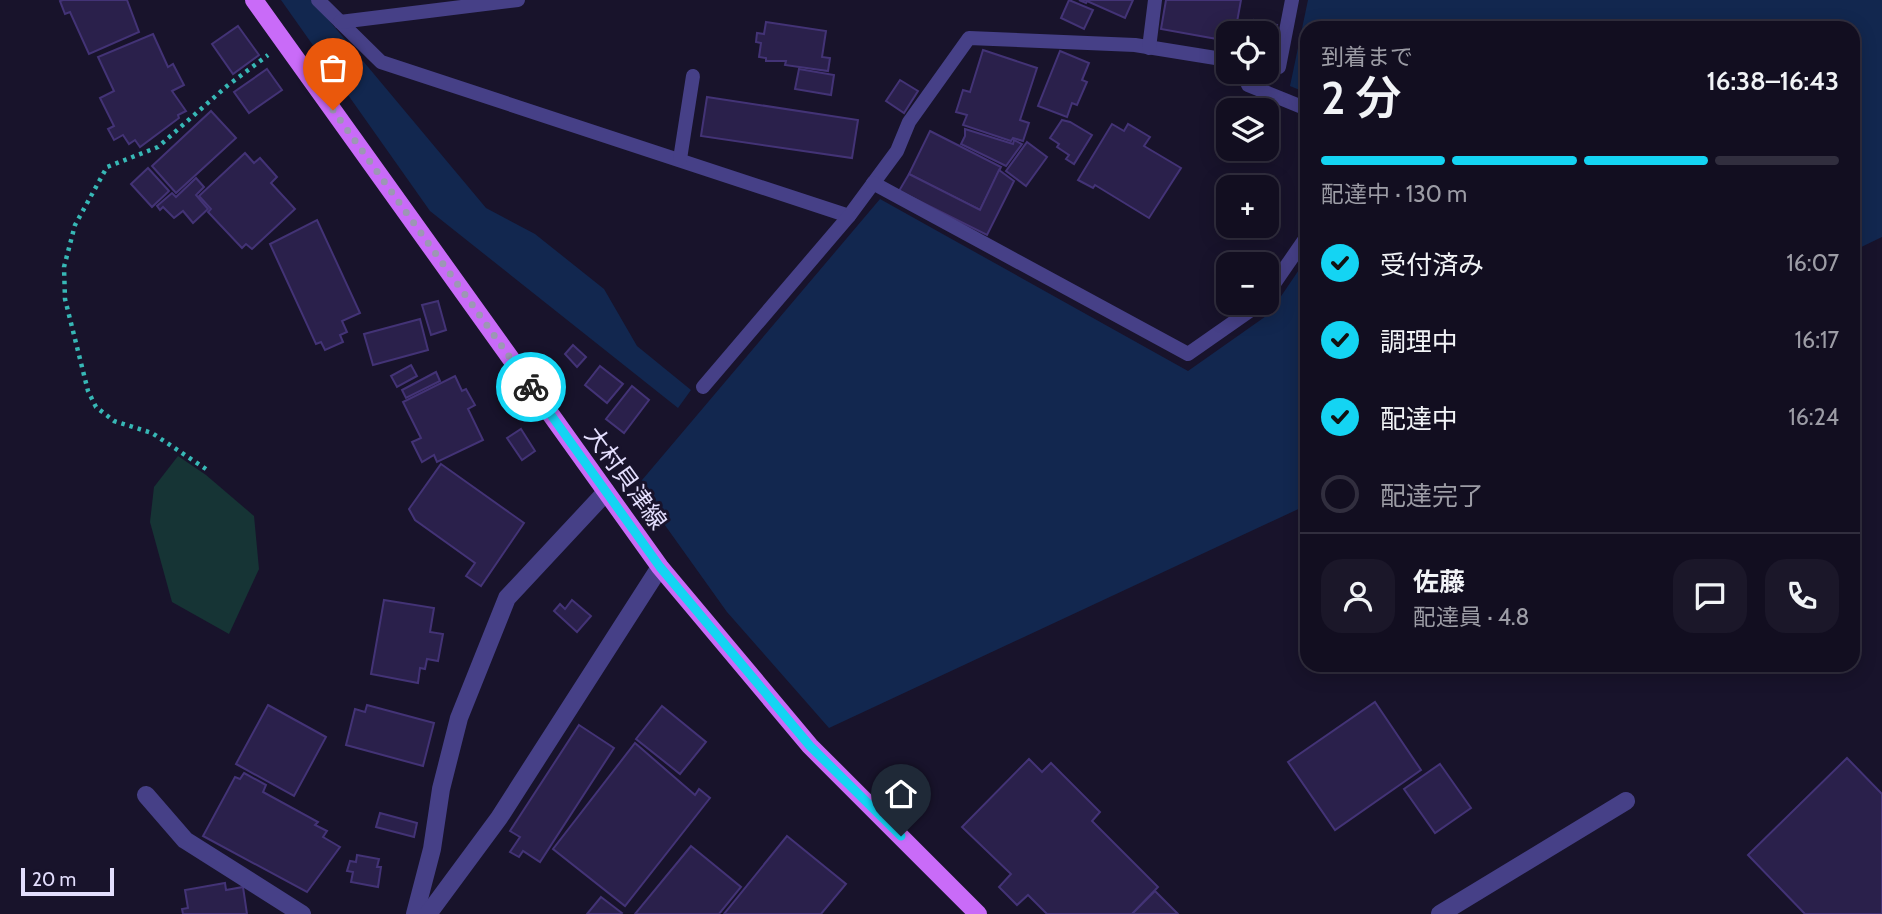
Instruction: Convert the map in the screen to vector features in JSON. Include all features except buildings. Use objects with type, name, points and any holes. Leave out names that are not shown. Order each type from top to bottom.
[{"type":"main road","name":"大村貝津線","points":[[254,0],[660,567],[810,746],[978,914]]},
{"type":"street","points":[[415,914],[432,849],[441,789],[459,718],[507,598],[606,492]]},
{"type":"street","points":[[428,914],[499,818],[660,567]]},
{"type":"street","points":[[146,794],[185,840],[302,914]]},
{"type":"street","points":[[1440,914],[1626,801]]},
{"type":"lane","points":[[318,0],[381,62],[849,216]]},
{"type":"lane","points":[[340,22],[518,0]]},
{"type":"lane","points":[[1149,48],[1155,0]]},
{"type":"lane","points":[[1279,67],[1292,0]]},
{"type":"lane","points":[[703,387],[849,216],[897,151],[909,121],[969,38],[1149,48],[1216,58]]},
{"type":"lane","points":[[680,159],[694,76]]},
{"type":"lane","points":[[1248,84],[1300,106]]},
{"type":"lane","points":[[873,183],[1188,354],[1244,315]]},
{"type":"lane","points":[[1279,277],[1300,246]]},
{"type":"path","points":[[206,469],[152,433],[114,421],[96,407],[88,391],[65,299],[64,267],[75,225],[107,167],[159,147],[227,86],[285,42]]},
{"type":"green space","points":[[178,456],[206,475],[254,516],[259,569],[229,634],[172,602],[150,522],[154,487]]},
{"type":"water","points":[[281,0],[312,0],[486,208],[535,234],[604,289],[637,346],[691,390],[678,408],[430,211]]},
{"type":"water","points":[[1308,0],[1882,0],[1882,237],[1860,248],[1860,21],[1304,21]]},
{"type":"water","points":[[1300,38],[1300,90],[1290,86]]},
{"type":"water","points":[[880,199],[1188,371],[1268,315],[1279,315],[1279,299],[1300,268],[1300,508],[829,728],[727,612],[637,486]]},
{"type":"way so far","points":[[333,110],[531,387]]},
{"type":"route","points":[[531,387],[660,567],[810,746],[901,836]]}]
